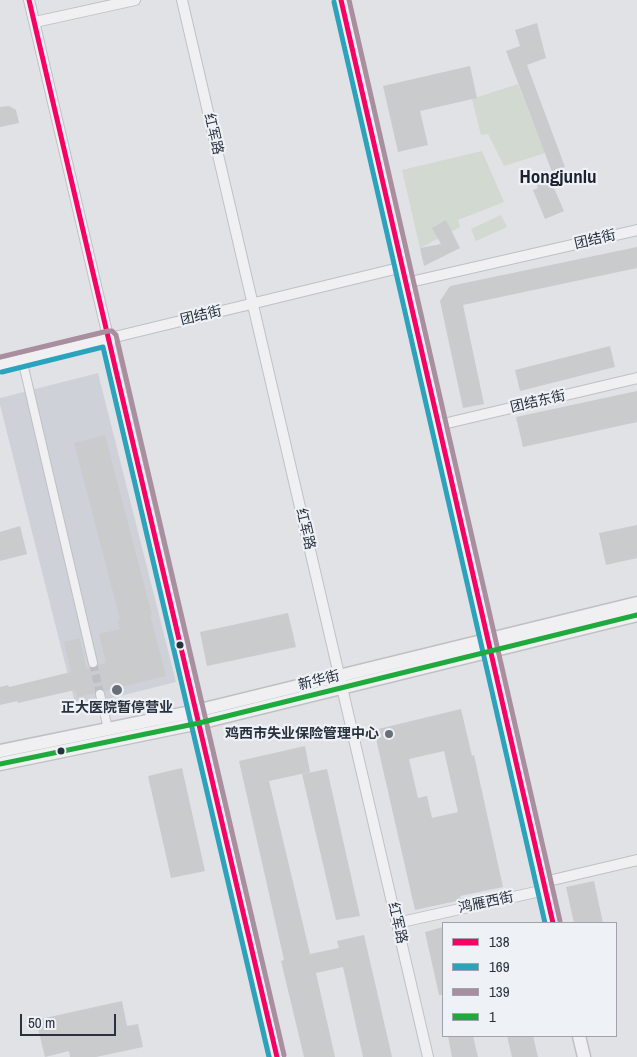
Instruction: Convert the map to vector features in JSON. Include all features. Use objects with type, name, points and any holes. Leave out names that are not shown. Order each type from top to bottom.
[{"type":"street","points":[[30,0],[277,1057]]},
{"type":"street","points":[[35,22],[135,0]]},
{"type":"street","name":"红军路","points":[[182,0],[428,1057]]},
{"type":"street","points":[[341,0],[553,922]]},
{"type":"street","name":"团结街","points":[[406,283],[637,230]]},
{"type":"street","name":"团结街","points":[[0,365],[403,268]]},
{"type":"street","points":[[22,360],[93,663]]},
{"type":"street","name":"团结东街","points":[[439,425],[637,378]]},
{"type":"street","name":"新华街","points":[[0,764],[489,645],[637,603]]},
{"type":"street","name":"新华街","points":[[489,645],[637,614]]},
{"type":"street","points":[[100,694],[108,729]]},
{"type":"street","name":"新华街","points":[[0,751],[108,729],[197,717]]},
{"type":"street","name":"鸿雁西街","points":[[397,922],[544,886],[637,860]]},
{"type":"street","points":[[579,1037],[584,1057]]},
{"type":"shaded area","points":[[518,84],[545,153],[504,166],[488,134],[481,135],[472,99]]},
{"type":"shaded area","points":[[482,151],[504,202],[458,220],[460,227],[420,248],[402,170]]},
{"type":"shaded area","points":[[501,215],[507,227],[476,241],[471,229]]},
{"type":"shaded area","points":[[98,373],[176,682],[76,707],[0,405],[0,398]]},
{"type":"building","points":[[537,23],[546,58],[527,65],[565,167],[552,172],[506,51],[520,46],[515,30]]},
{"type":"building","points":[[470,66],[477,98],[420,111],[428,145],[398,152],[383,86]]},
{"type":"building","points":[[9,106],[16,110],[19,123],[0,127],[0,107]]},
{"type":"building","points":[[546,170],[564,211],[545,219],[533,190],[538,188],[533,176]]},
{"type":"building","points":[[446,220],[460,248],[424,266],[420,248],[441,244],[432,228]]},
{"type":"building","points":[[637,247],[637,268],[463,305],[484,404],[463,408],[440,301],[450,286]]},
{"type":"building","points":[[610,346],[615,367],[520,391],[515,370]]},
{"type":"building","points":[[637,391],[637,422],[523,447],[516,417]]},
{"type":"building","points":[[105,435],[166,676],[105,691],[98,689],[95,693],[77,697],[75,690],[18,703],[17,701],[0,705],[0,687],[8,685],[9,687],[71,672],[64,642],[80,638],[86,668],[94,669],[98,665],[106,663],[99,634],[120,629],[117,620],[120,619],[74,443]]},
{"type":"building","points":[[637,525],[637,558],[606,565],[599,533]]},
{"type":"building","points":[[20,526],[27,554],[0,561],[0,532]]},
{"type":"building","points":[[288,613],[296,647],[207,666],[200,632]]},
{"type":"building","points":[[461,709],[472,756],[474,755],[503,887],[460,896],[461,900],[415,910],[374,730]],"holes":[[[444,751],[458,812],[432,818],[427,796],[418,798],[409,759]]]},
{"type":"building","points":[[305,746],[310,772],[269,781],[310,954],[339,948],[337,941],[364,935],[392,1057],[363,1057],[343,967],[316,973],[335,1057],[304,1057],[281,961],[284,960],[239,761]]},
{"type":"building","points":[[182,768],[205,871],[171,878],[148,776]]},
{"type":"building","points":[[327,769],[360,916],[336,920],[302,774]]},
{"type":"building","points":[[594,881],[603,922],[574,922],[566,887]]},
{"type":"building","points":[[442,927],[442,995],[439,995],[425,932]]},
{"type":"building","points":[[122,1001],[127,1026],[138,1024],[143,1047],[96,1057],[70,1057],[69,1051],[45,1057],[36,1020]]},
{"type":"building","points":[[448,1037],[473,1037],[478,1057],[452,1057]]},
{"type":"building","points":[[507,1037],[533,1037],[538,1057],[512,1057]]},
{"type":"tunnel","points":[[93,663],[100,694]]},
{"type":"transit line","name":"138","points":[[29,0],[277,1057]]},
{"type":"transit line","name":"138","points":[[341,0],[553,922]]},
{"type":"transit line","name":"139","points":[[349,0],[560,921]]},
{"type":"transit line","name":"169","points":[[334,2],[545,922]]},
{"type":"transit line","name":"139","points":[[0,357],[108,331],[112,331],[116,335],[284,1055]]},
{"type":"transit line","name":"169","points":[[2,372],[103,347],[269,1057]]},
{"type":"transit line","name":"1","points":[[0,764],[199,723],[637,615]]},
{"type":"place","name":"正大医院暂停营业","points":[[117,690]]},
{"type":"place","name":"鸡西市失业保险管理中心","points":[[389,734]]},
{"type":"district","name":"Hongjunlu","points":[[558,178]]}]
